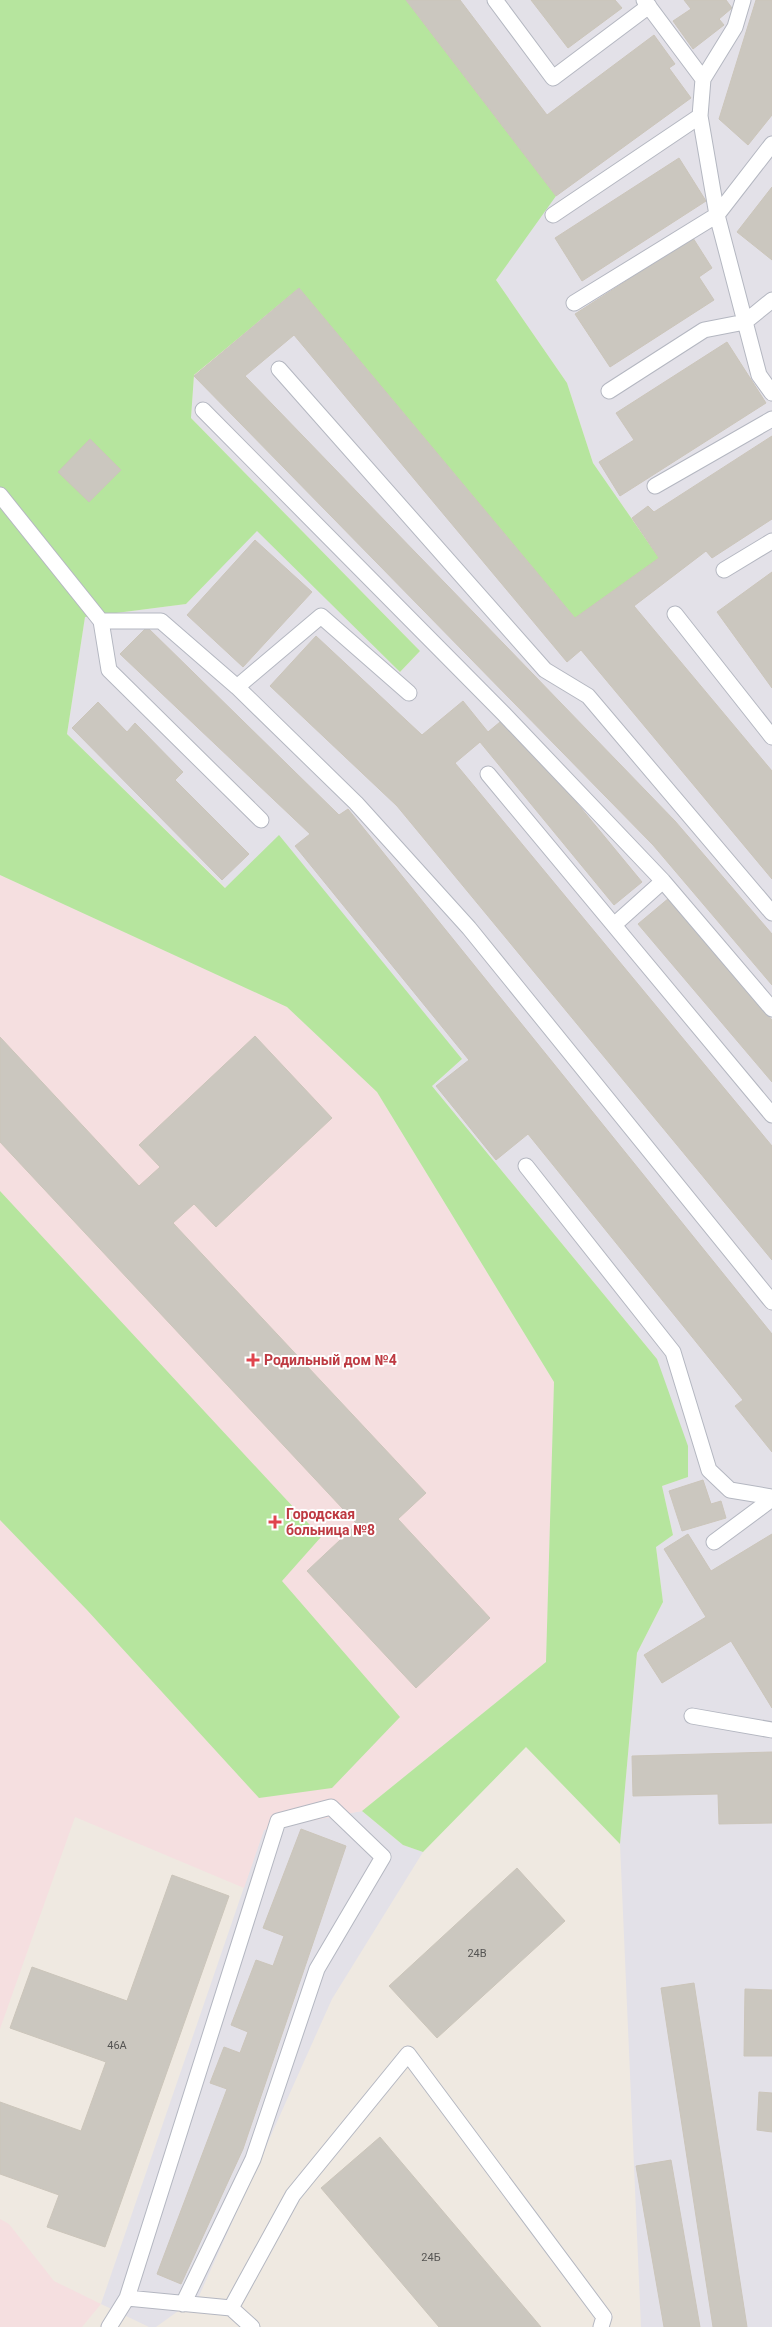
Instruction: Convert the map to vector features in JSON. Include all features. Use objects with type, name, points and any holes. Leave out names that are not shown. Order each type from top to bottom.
[{"type":"lane","points":[[495,0],[553,78],[647,3],[703,79]]},
{"type":"lane","points":[[743,0],[735,27],[703,79],[700,116],[716,215],[759,374],[772,393]]},
{"type":"lane","points":[[553,215],[700,116]]},
{"type":"lane","points":[[574,302],[716,215],[772,144]]},
{"type":"lane","points":[[609,391],[704,330],[745,322],[772,300]]},
{"type":"lane","points":[[279,369],[545,670],[588,696],[772,913]]},
{"type":"lane","points":[[202,410],[504,714],[663,881],[772,1009]]},
{"type":"lane","points":[[655,486],[772,419]]},
{"type":"lane","points":[[0,495],[101,621],[109,670],[261,820]]},
{"type":"lane","points":[[724,570],[772,541]]},
{"type":"lane","points":[[675,614],[772,737]]},
{"type":"lane","points":[[237,688],[321,616],[409,693]]},
{"type":"lane","points":[[101,621],[161,621],[237,688],[356,803],[469,928],[772,1302]]},
{"type":"lane","points":[[488,774],[772,1115]]},
{"type":"lane","points":[[614,925],[663,881]]},
{"type":"lane","points":[[526,1166],[673,1352],[709,1470],[730,1490],[772,1498]]},
{"type":"lane","points":[[714,1542],[772,1498]]},
{"type":"lane","points":[[692,1716],[772,1730]]},
{"type":"lane","points":[[108,2327],[127,2298],[278,1821],[331,1807],[383,1857],[317,1968],[253,2159],[183,2304]]},
{"type":"lane","points":[[231,2308],[293,2195],[408,2054],[604,2317],[601,2327]]},
{"type":"lane","points":[[127,2298],[231,2308],[252,2327]]},
{"type":"shaded area","points":[[406,0],[772,0],[772,2327],[641,2327],[620,1844],[637,1653],[663,1602],[656,1546],[673,1535],[662,1486],[688,1477],[657,1359],[432,1086],[462,1059],[279,836],[226,888],[67,734],[85,617],[186,604],[257,530],[400,672],[420,651],[191,418],[194,376],[299,288],[574,618],[659,558],[593,463],[567,383],[496,280],[555,196]]},
{"type":"shaded area","name":"Городская больница №8","points":[[0,875],[287,1007],[377,1092],[554,1382],[546,1662],[362,1811],[264,1830],[244,1888],[75,1817],[0,2029]]},
{"type":"shaded area","points":[[362,1811],[403,1845],[423,1852],[332,1999],[199,2296],[156,2327],[149,2327],[101,2304],[264,1829]]},
{"type":"shaded area","points":[[0,2219],[9,2224],[54,2281],[101,2304],[82,2327],[0,2327]]},
{"type":"green space","points":[[0,0],[406,0],[556,196],[496,280],[567,383],[593,463],[659,558],[575,618],[299,288],[194,375],[191,418],[420,651],[400,672],[257,531],[186,604],[85,617],[67,734],[225,888],[279,835],[462,1059],[432,1086],[657,1359],[688,1446],[688,1477],[662,1486],[673,1535],[656,1547],[663,1602],[637,1653],[620,1844],[526,1747],[423,1852],[403,1845],[362,1811],[546,1662],[554,1382],[377,1092],[287,1007],[0,875]]},
{"type":"green space","points":[[0,1191],[321,1537],[282,1581],[400,1717],[332,1788],[259,1798],[87,1610],[0,1520]]},
{"type":"building","points":[[406,0],[460,0],[547,115],[654,35],[675,64],[669,68],[691,98],[556,196]]},
{"type":"building","points":[[531,0],[615,0],[622,8],[568,48]]},
{"type":"building","points":[[684,0],[726,0],[732,8],[719,19],[724,25],[693,49],[673,21],[691,9]]},
{"type":"building","points":[[756,0],[772,0],[772,115],[748,145],[719,119]]},
{"type":"building","points":[[679,158],[706,201],[582,281],[555,238]]},
{"type":"building","points":[[772,187],[772,260],[737,232]]},
{"type":"building","points":[[693,238],[712,268],[699,277],[714,300],[610,367],[575,314]]},
{"type":"building","points":[[299,288],[575,618],[659,558],[632,518],[648,506],[654,512],[772,436],[772,519],[712,558],[706,551],[634,606],[772,771],[772,879],[581,650],[567,662],[294,335],[245,376],[675,821],[772,934],[772,985],[653,845],[194,376]]},
{"type":"building","points":[[727,342],[766,403],[620,496],[599,462],[634,440],[616,413]]},
{"type":"building","points":[[90,439],[121,470],[89,502],[58,472]]},
{"type":"building","points":[[255,540],[312,592],[243,667],[187,615]]},
{"type":"building","points":[[772,572],[772,688],[717,612]]},
{"type":"building","points":[[147,627],[339,815],[348,809],[772,1334],[772,1452],[735,1406],[743,1400],[528,1134],[496,1160],[436,1086],[469,1060],[295,846],[310,834],[120,654]]},
{"type":"building","points":[[316,636],[422,735],[463,701],[488,732],[506,717],[642,882],[614,905],[480,742],[455,763],[772,1146],[772,1260],[397,806],[270,686]]},
{"type":"building","points":[[98,702],[127,732],[135,723],[183,772],[175,780],[249,854],[222,880],[72,728]]},
{"type":"building","points":[[669,898],[772,1020],[772,1082],[638,924]]},
{"type":"building","name":"Родильный дом №4","points":[[255,1036],[332,1118],[216,1227],[194,1204],[173,1223],[426,1493],[398,1519],[490,1618],[416,1688],[307,1571],[357,1524],[0,1142],[0,1037],[139,1186],[160,1167],[139,1145]]},
{"type":"building","points":[[703,1480],[711,1504],[721,1501],[726,1518],[682,1531],[669,1491]]},
{"type":"building","points":[[688,1534],[711,1571],[772,1534],[772,1708],[731,1641],[662,1683],[644,1655],[706,1617],[664,1549]]},
{"type":"building","points":[[772,1752],[772,1823],[719,1824],[718,1794],[633,1796],[632,1756]]},
{"type":"building","points":[[301,1829],[346,1846],[243,2149],[181,2284],[157,2274],[227,2089],[210,2083],[224,2047],[240,2053],[248,2032],[231,2025],[256,1960],[273,1966],[284,1936],[263,1928]]},
{"type":"building","points":[[517,1868],[565,1921],[437,2038],[389,1986]]},
{"type":"building","points":[[172,1875],[229,1896],[105,2247],[47,2227],[59,2195],[0,2174],[0,2102],[81,2131],[106,2062],[10,2028],[32,1967],[127,2001]]},
{"type":"building","points":[[694,1983],[747,2327],[713,2327],[661,1988]]},
{"type":"building","points":[[745,1989],[772,1990],[772,2056],[744,2056]]},
{"type":"building","points":[[759,2092],[772,2093],[772,2132],[757,2130]]},
{"type":"building","points":[[380,2137],[541,2327],[439,2327],[321,2188]]},
{"type":"building","points":[[671,2160],[700,2327],[664,2327],[636,2166]]},
{"type":"place","name":"Родильный дом №4","points":[[253,1360]]},
{"type":"place","name":"Городская больница №8","points":[[275,1522]]}]
